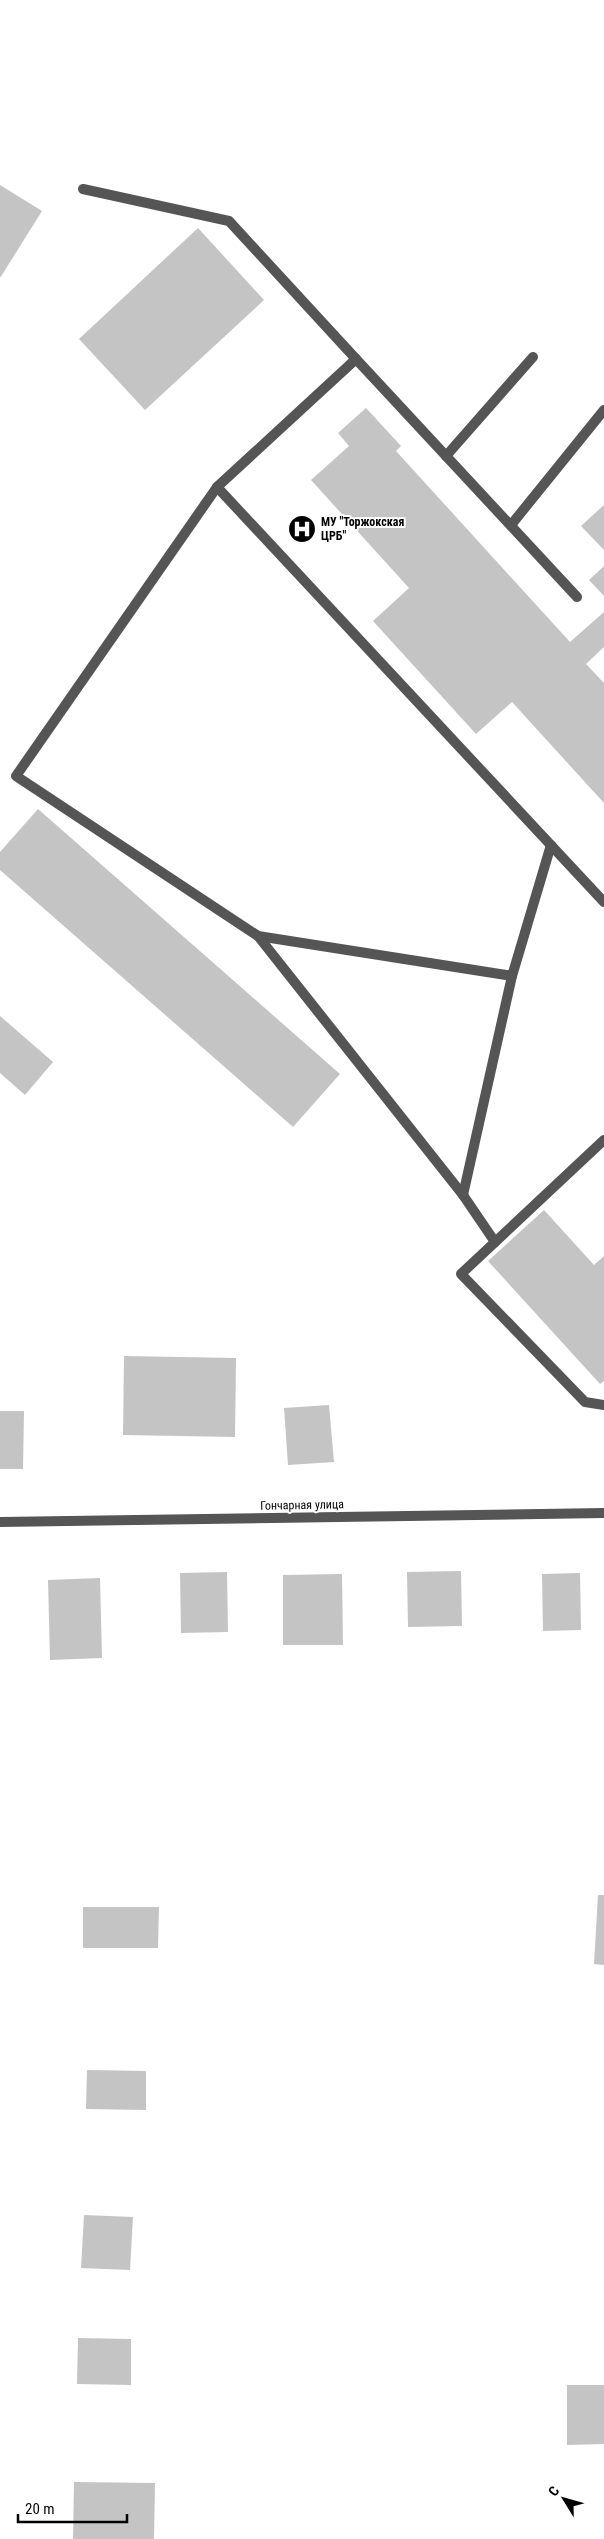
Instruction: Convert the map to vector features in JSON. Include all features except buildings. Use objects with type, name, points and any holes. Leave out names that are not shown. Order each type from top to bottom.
[{"type":"street","points":[[83,189],[229,221],[577,597]]},
{"type":"street","points":[[446,456],[533,357]]},
{"type":"street","points":[[356,359],[217,487],[16,776],[258,936],[463,1196],[495,1242]]},
{"type":"street","points":[[511,525],[604,410]]},
{"type":"street","points":[[217,487],[604,902]]},
{"type":"street","points":[[463,1196],[512,976],[551,845]]},
{"type":"street","points":[[258,936],[512,976]]},
{"type":"street","points":[[604,1140],[461,1274],[585,1402],[604,1404]]},
{"type":"street","name":"Гончарная улица","points":[[0,1522],[604,1513]]},
{"type":"place","name":"МУ \"Торжокская ЦРБ\"","points":[[302,529]]}]
